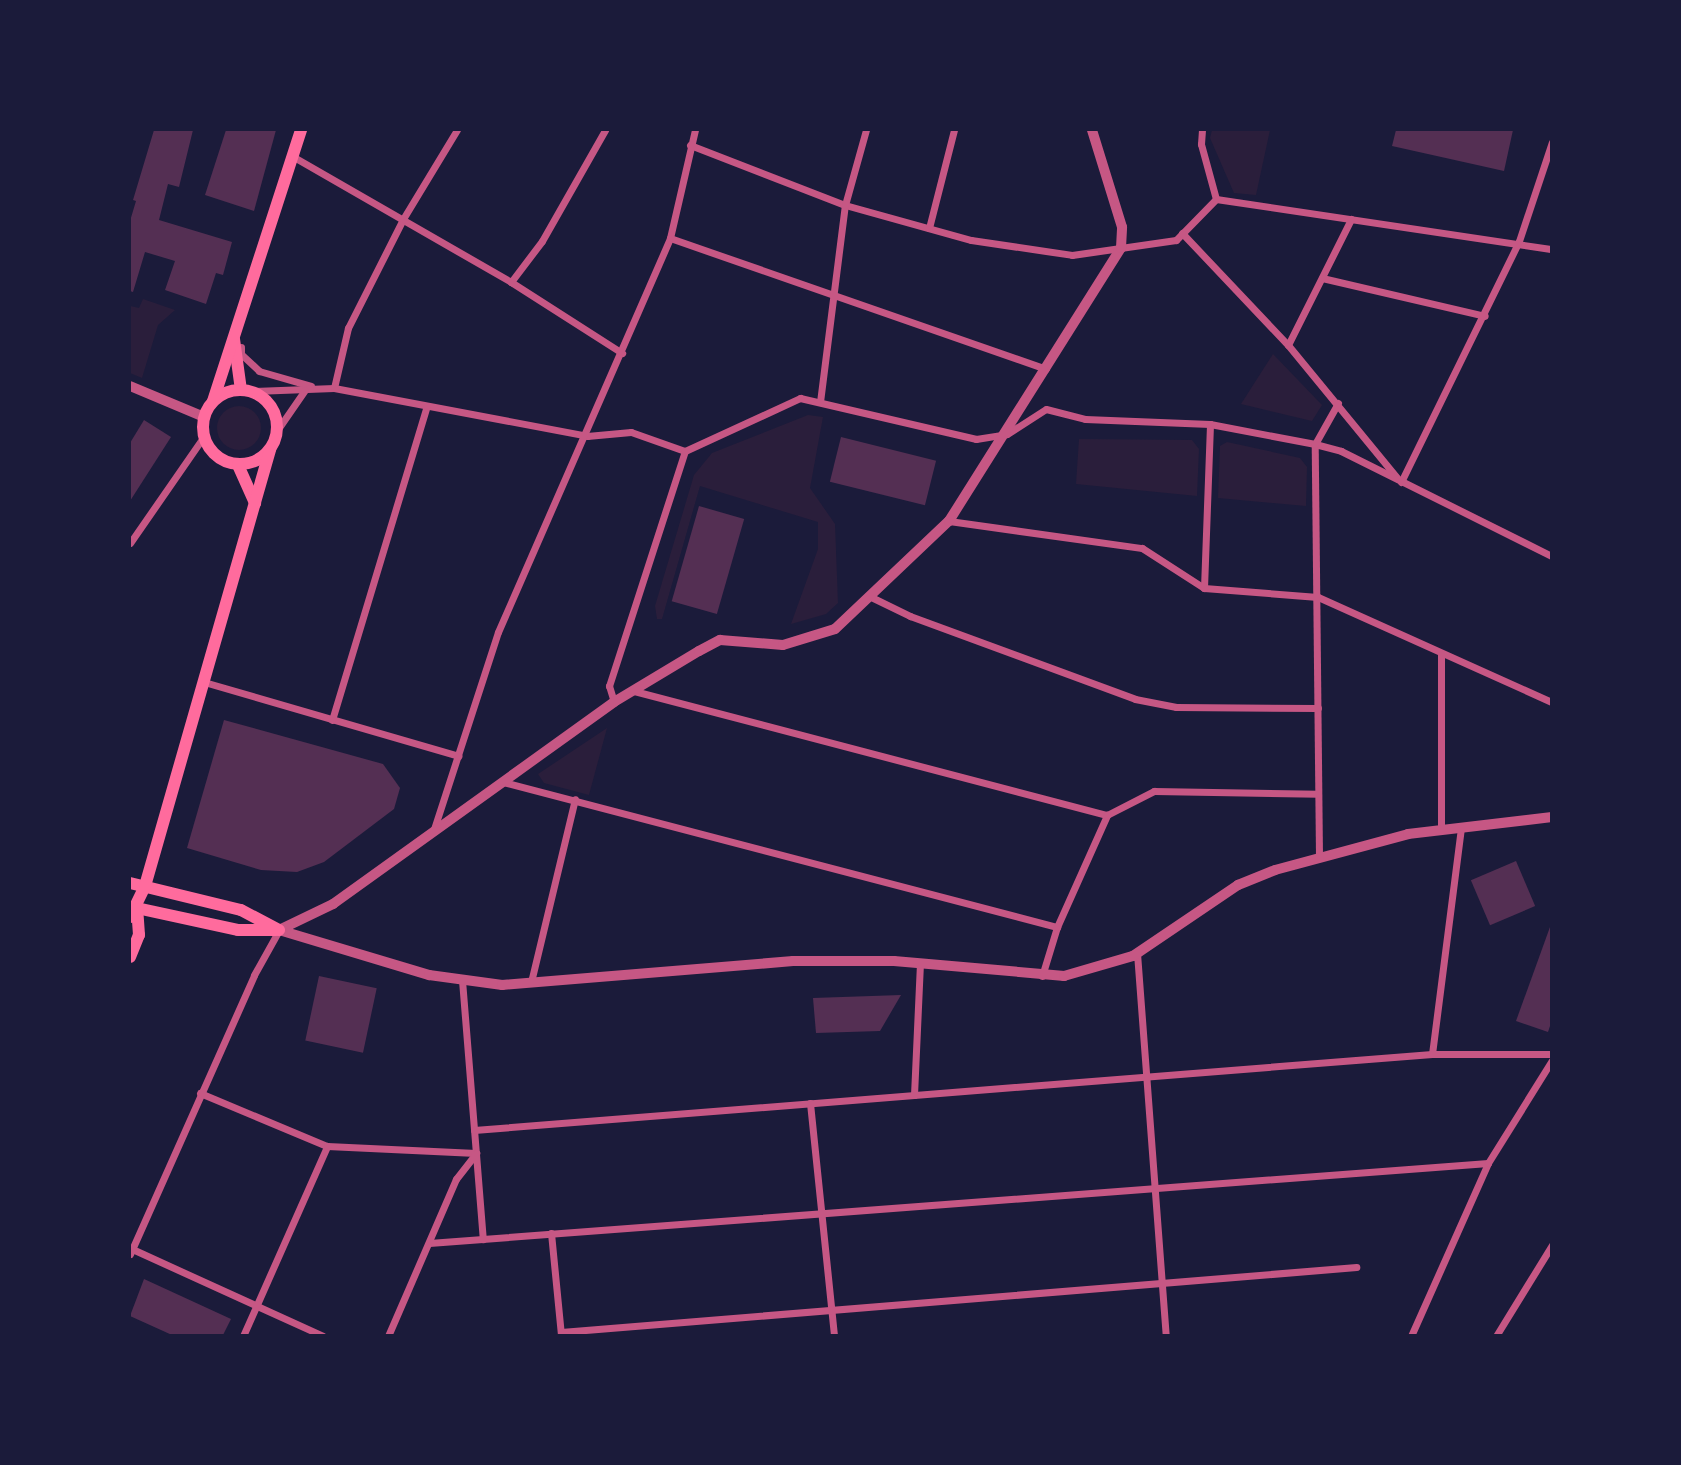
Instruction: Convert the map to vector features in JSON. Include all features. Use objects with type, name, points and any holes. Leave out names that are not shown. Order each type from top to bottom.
[{"type":"main road","points":[[270,450],[250,463],[238,464],[216,456],[204,436],[204,417],[213,401],[290,155],[301,130]]},
{"type":"main road","points":[[130,957],[139,935],[132,911],[145,886],[278,429],[272,406],[247,391],[233,335]]},
{"type":"main road","points":[[213,401],[247,391]]},
{"type":"main road","points":[[238,464],[255,503]]},
{"type":"main road","points":[[130,883],[241,910],[279,930]]},
{"type":"main road","points":[[132,911],[238,930],[279,930]]},
{"type":"street","points":[[334,388],[348,328],[403,219],[457,130]]},
{"type":"street","points":[[511,282],[542,241],[605,130]]},
{"type":"street","points":[[433,832],[498,632],[587,436],[670,237],[695,130]]},
{"type":"street","points":[[820,402],[845,205],[866,130]]},
{"type":"street","points":[[929,228],[954,130]]},
{"type":"street","points":[[323,1335],[256,1308],[130,1250],[200,1093],[279,930],[333,904],[614,702],[720,640],[783,645],[835,629],[949,521],[1048,370],[1121,248],[1122,227],[1092,130]]},
{"type":"street","points":[[1202,130],[1202,144],[1216,199]]},
{"type":"street","points":[[1401,482],[1485,316],[1519,241],[1551,143]]},
{"type":"street","points":[[690,145],[845,205],[971,240],[1072,255],[1176,240],[1216,199]]},
{"type":"street","points":[[290,155],[511,282],[622,353]]},
{"type":"street","points":[[1216,199],[1519,241],[1552,249]]},
{"type":"street","points":[[1288,345],[1351,219]]},
{"type":"street","points":[[1182,233],[1288,345],[1401,482]]},
{"type":"street","points":[[670,237],[1048,370]]},
{"type":"street","points":[[1322,278],[1485,316]]},
{"type":"street","points":[[241,312],[241,354],[259,371],[308,388]]},
{"type":"street","points":[[130,386],[204,417]]},
{"type":"street","points":[[278,429],[308,388]]},
{"type":"street","points":[[247,391],[334,388],[587,436],[631,432],[685,450],[800,398],[976,439],[1007,434],[1046,409],[1085,419],[1210,424],[1341,451],[1552,556]]},
{"type":"street","points":[[1319,856],[1315,444],[1338,403]]},
{"type":"street","points":[[332,720],[427,406]]},
{"type":"street","points":[[1204,588],[1210,424]]},
{"type":"street","points":[[130,543],[204,436]]},
{"type":"street","points":[[614,702],[609,686],[685,450]]},
{"type":"street","points":[[949,521],[1142,548],[1204,588],[1318,597],[1441,655],[1552,702]]},
{"type":"street","points":[[869,596],[910,616],[1135,699],[1176,707],[1318,708]]},
{"type":"street","points":[[1441,655],[1441,829]]},
{"type":"street","points":[[204,682],[458,756]]},
{"type":"street","points":[[632,690],[1107,816]]},
{"type":"street","points":[[503,782],[1057,927]]},
{"type":"street","points":[[1042,977],[1057,927],[1107,816],[1154,791],[1318,794]]},
{"type":"street","points":[[531,982],[575,799]]},
{"type":"street","points":[[279,930],[462,980],[531,982],[733,963],[920,964],[1042,977],[1083,974],[1137,953],[1238,885],[1319,856],[1441,829],[1552,817]]},
{"type":"street","points":[[1432,1054],[1461,827]]},
{"type":"street","points":[[1137,953],[1166,1335]]},
{"type":"street","points":[[914,1095],[920,964]]},
{"type":"street","points":[[462,980],[483,1238]]},
{"type":"street","points":[[474,1130],[1432,1054],[1552,1054]]},
{"type":"street","points":[[1411,1335],[1488,1163],[1552,1060]]},
{"type":"street","points":[[200,1093],[327,1146],[476,1153]]},
{"type":"street","points":[[810,1103],[834,1335]]},
{"type":"street","points":[[243,1335],[327,1146]]},
{"type":"street","points":[[388,1335],[456,1179],[476,1153]]},
{"type":"street","points":[[429,1243],[1488,1163]]},
{"type":"street","points":[[551,1233],[561,1334],[1356,1267]]},
{"type":"street","points":[[1496,1335],[1552,1245]]},
{"type":"shaded area","points":[[1212,130],[1270,130],[1256,195],[1234,193],[1210,138]]},
{"type":"shaded area","points":[[143,299],[175,310],[158,325],[142,378],[130,373],[130,306],[139,308]]},
{"type":"shaded area","points":[[1273,354],[1322,405],[1312,421],[1241,404]]},
{"type":"shaded area","points":[[239,406],[254,413],[261,428],[254,443],[239,450],[224,443],[217,428],[224,413]]},
{"type":"shaded area","points":[[808,415],[823,417],[810,488],[835,524],[838,603],[826,614],[791,624],[818,549],[818,522],[700,486],[662,619],[657,619],[655,606],[694,475],[712,453]]},
{"type":"shaded area","points":[[1079,439],[1192,440],[1199,449],[1197,496],[1076,484]]},
{"type":"shaded area","points":[[1227,442],[1300,458],[1307,467],[1306,506],[1218,498],[1220,446]]},
{"type":"shaded area","points":[[607,728],[589,795],[544,783],[538,774]]},
{"type":"building","points":[[154,130],[193,130],[179,187],[168,184],[159,220],[232,242],[223,275],[216,273],[206,304],[165,290],[175,261],[145,252],[133,292],[130,291],[130,221],[136,201],[133,200]]},
{"type":"building","points":[[226,130],[276,130],[254,211],[205,195]]},
{"type":"building","points":[[1396,130],[1513,130],[1504,171],[1392,146]]},
{"type":"building","points":[[144,420],[171,437],[130,501],[130,443]]},
{"type":"building","points":[[841,437],[936,461],[925,505],[830,482]]},
{"type":"building","points":[[699,506],[744,519],[717,614],[672,601]]},
{"type":"building","points":[[224,720],[383,764],[400,788],[394,809],[324,862],[297,872],[261,870],[187,848]]},
{"type":"building","points":[[1516,861],[1535,906],[1490,925],[1471,880]]},
{"type":"building","points":[[1550,927],[1551,1023],[1548,1032],[1516,1021]]},
{"type":"building","points":[[319,976],[377,988],[363,1053],[305,1041]]},
{"type":"building","points":[[901,995],[880,1031],[816,1033],[813,998]]},
{"type":"building","points":[[144,1279],[231,1319],[223,1335],[172,1335],[130,1316]]}]
